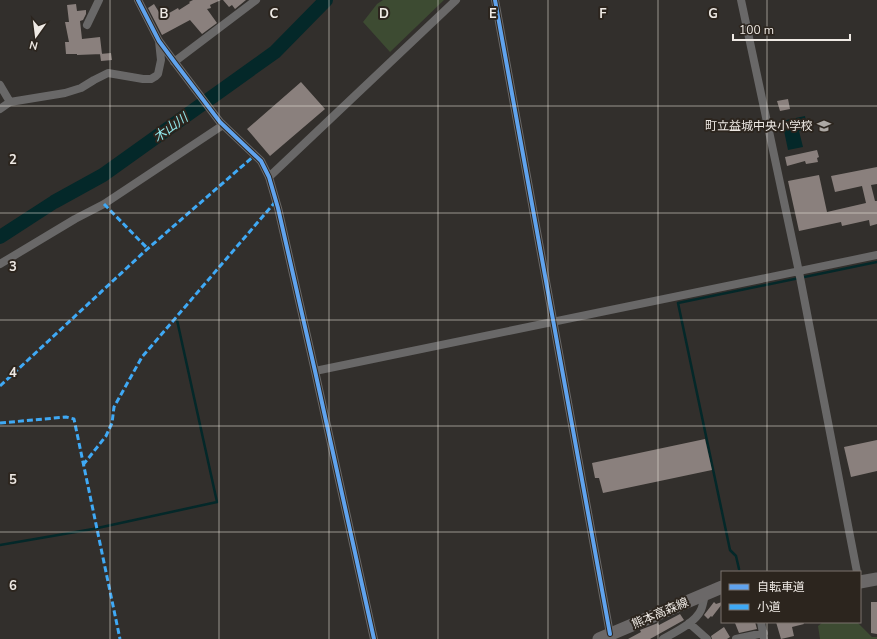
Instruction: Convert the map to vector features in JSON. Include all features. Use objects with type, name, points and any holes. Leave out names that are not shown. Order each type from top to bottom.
[{"type":"main road","points":[[861,582],[877,579]]},
{"type":"main road","name":"熊本高森線","points":[[605,636],[721,587]]},
{"type":"street","points":[[87,25],[99,0]]},
{"type":"street","points":[[138,0],[159,41],[175,63],[222,124],[261,161],[269,177],[278,208],[374,639]]},
{"type":"street","points":[[175,63],[256,0]]},
{"type":"street","points":[[269,177],[456,0]]},
{"type":"street","points":[[495,0],[554,322],[605,636]]},
{"type":"street","points":[[741,0],[799,272],[858,571]]},
{"type":"street","points":[[0,110],[10,102],[76,90],[108,74],[151,79],[156,76],[159,67],[161,50],[159,41]]},
{"type":"street","points":[[0,85],[10,102]]},
{"type":"street","points":[[0,264],[75,218],[104,204],[222,124]]},
{"type":"street","points":[[315,371],[877,255]]},
{"type":"street","points":[[663,639],[689,623],[700,611],[705,594]]},
{"type":"street","points":[[689,623],[708,639]]},
{"type":"street","points":[[736,639],[764,636],[761,623]]},
{"type":"green space","points":[[383,0],[444,0],[390,52],[363,22],[377,4]]},
{"type":"green space","points":[[822,623],[858,623],[872,637],[877,637],[877,639],[820,639],[818,626]]},
{"type":"water","points":[[805,116],[807,129],[799,131],[803,147],[788,150],[782,121]]},
{"type":"building","points":[[193,0],[221,0],[210,5],[211,8],[207,9],[217,23],[202,34],[190,20],[162,35],[148,8],[154,4],[162,17],[178,8],[179,10]]},
{"type":"building","points":[[223,0],[246,0],[235,9],[232,5],[229,7]]},
{"type":"building","points":[[76,4],[77,11],[86,10],[83,20],[80,21],[82,39],[100,37],[102,54],[66,54],[65,42],[69,42],[65,22],[69,22],[67,5]]},
{"type":"building","points":[[111,53],[112,60],[101,61],[100,54]]},
{"type":"building","points":[[301,82],[325,109],[270,156],[247,129]]},
{"type":"building","points":[[788,99],[790,109],[780,111],[777,101]]},
{"type":"building","points":[[817,150],[819,157],[817,158],[818,162],[806,164],[805,161],[787,166],[785,157]]},
{"type":"building","points":[[877,167],[877,184],[871,185],[875,201],[877,201],[877,224],[870,226],[869,220],[842,226],[841,222],[799,231],[788,181],[819,175],[827,212],[866,203],[862,186],[835,192],[831,176]]},
{"type":"building","points":[[705,439],[712,470],[603,493],[599,478],[595,478],[592,463]]},
{"type":"building","points":[[877,440],[877,471],[851,477],[844,447]]},
{"type":"building","points":[[714,602],[716,604],[721,602],[721,605],[712,617],[711,616],[708,619],[704,615]]},
{"type":"building","points":[[871,602],[877,602],[877,634],[871,633]]},
{"type":"building","points":[[680,614],[684,620],[650,639],[628,639],[641,632],[640,630],[658,623],[659,625]]},
{"type":"building","points":[[735,623],[755,623],[757,629],[739,633]]},
{"type":"building","points":[[776,623],[804,623],[792,627],[794,636],[781,639]]},
{"type":"building","points":[[724,627],[730,637],[727,639],[712,639],[711,636]]},
{"type":"waterway","name":"木山川","points":[[0,237],[54,202],[103,175],[275,52],[326,0]]},
{"type":"waterway","points":[[739,569],[736,556],[730,550],[678,303],[877,262]]},
{"type":"waterway","points":[[0,545],[93,529],[217,502],[177,320]]},
{"type":"marked path","points":[[0,386],[144,252],[255,155]]},
{"type":"marked path","points":[[83,465],[106,436],[112,423],[114,407],[142,357],[276,201]]},
{"type":"marked path","points":[[104,204],[148,249]]},
{"type":"marked path","points":[[0,423],[66,417],[74,419],[120,639]]},
{"type":"cycle path","points":[[138,0],[159,41],[176,64],[220,122],[261,161],[269,177],[278,208],[374,639]]},
{"type":"cycle path","points":[[495,0],[610,634]]},
{"type":"place","name":"町立益城中央小学校","points":[[824,126]]}]
